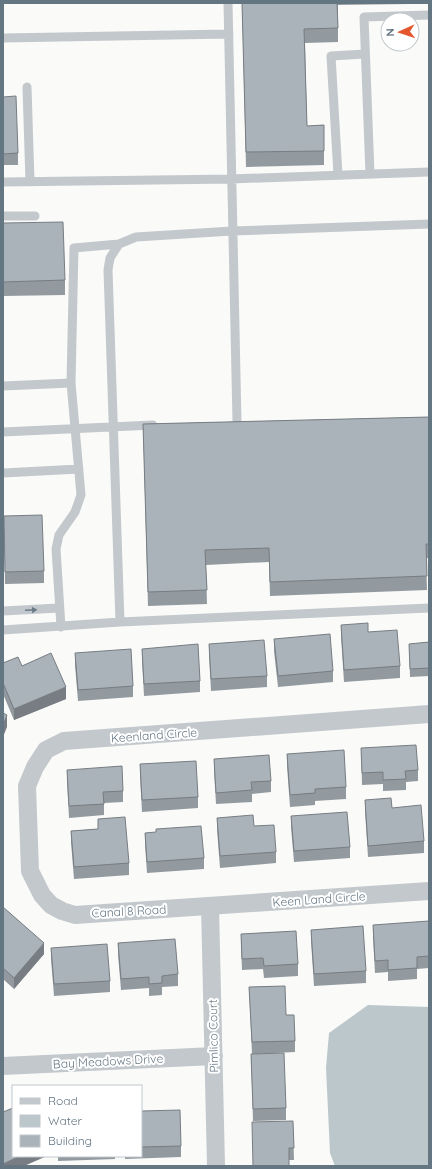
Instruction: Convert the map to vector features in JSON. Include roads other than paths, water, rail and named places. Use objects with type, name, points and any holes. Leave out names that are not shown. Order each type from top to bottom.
[{"type":"street","name":"Keenland Circle","points":[[51,905],[42,895],[30,871],[27,786],[35,767],[46,750],[64,741],[429,714]]},
{"type":"street","name":"Keen Land Circle","points":[[210,906],[429,891]]},
{"type":"street","name":"Canal 8 Road","points":[[51,905],[62,911],[75,915],[210,906]]},
{"type":"street","name":"Pimlico Court","points":[[210,906],[216,1166]]},
{"type":"street","name":"Bay Meadows Drive","points":[[3,1066],[214,1056]]},
{"type":"lane","points":[[228,3],[237,422]]},
{"type":"lane","points":[[370,174],[364,17],[429,15]]},
{"type":"lane","points":[[3,38],[229,34]]},
{"type":"lane","points":[[338,175],[331,56],[365,54]]},
{"type":"lane","points":[[27,87],[30,182]]},
{"type":"lane","points":[[3,182],[231,179],[429,172]]},
{"type":"lane","points":[[3,216],[35,216]]},
{"type":"lane","points":[[60,627],[56,549],[59,535],[75,512],[81,495],[71,383],[74,248],[119,244],[136,237],[232,230],[429,224]]},
{"type":"lane","points":[[119,244],[110,258],[108,270],[120,622]]},
{"type":"lane","points":[[3,386],[71,383]]},
{"type":"lane","points":[[3,432],[164,424]]},
{"type":"lane","points":[[3,473],[79,469]]},
{"type":"lane","points":[[3,611],[59,608]]},
{"type":"lane","points":[[3,630],[120,622],[429,608]]},
{"type":"water","points":[[368,1005],[429,1007],[429,1166],[335,1166],[330,1153],[326,1068],[329,1033]]}]
